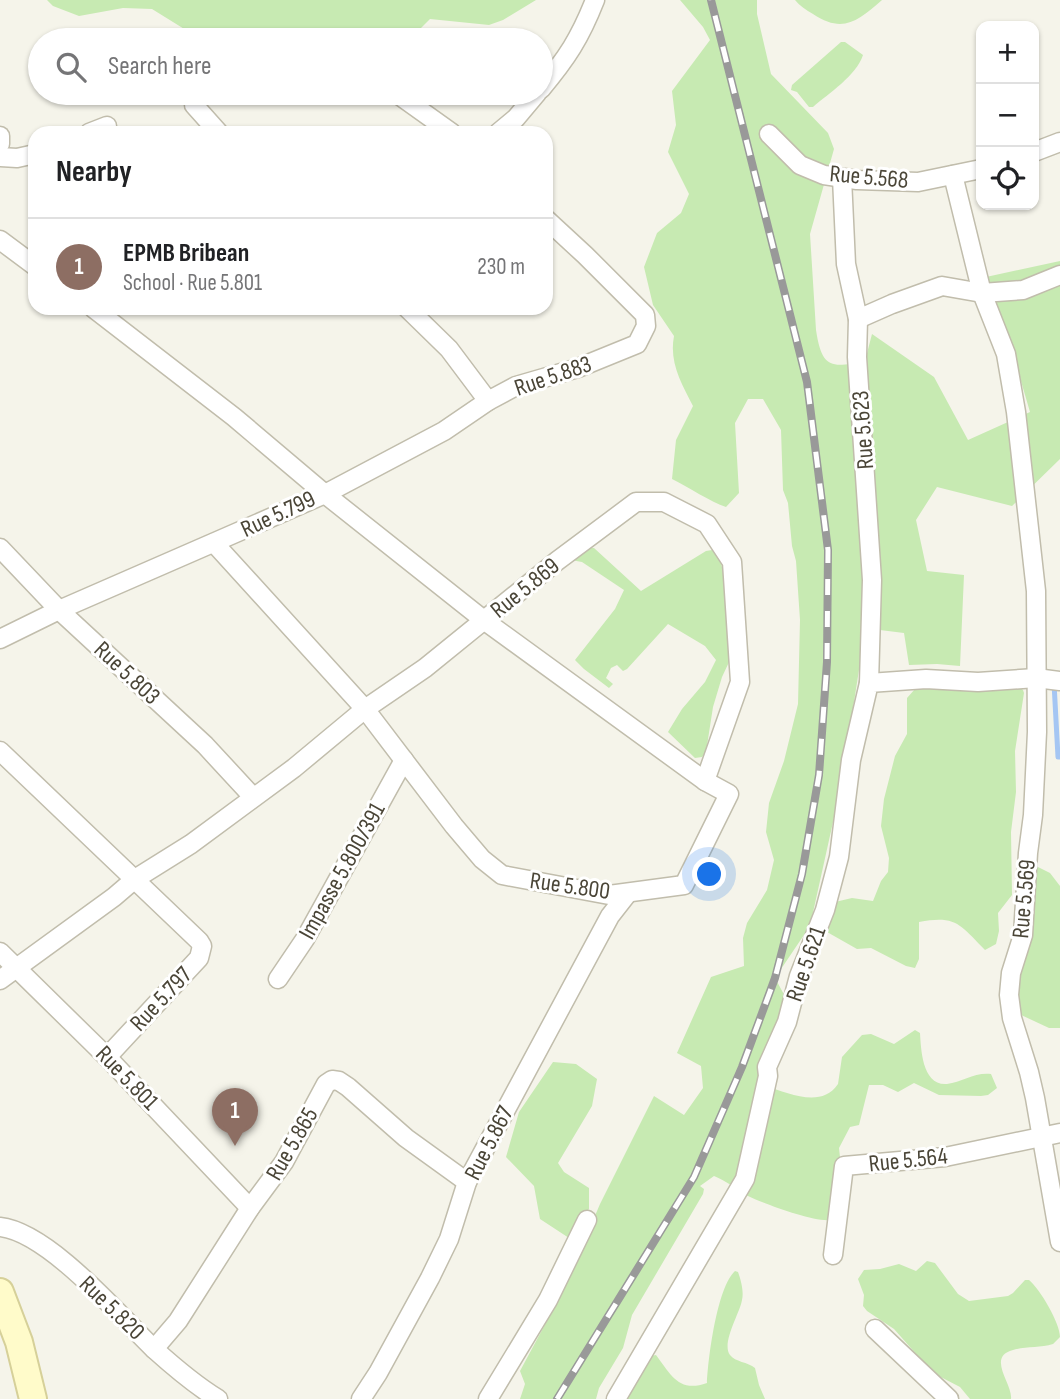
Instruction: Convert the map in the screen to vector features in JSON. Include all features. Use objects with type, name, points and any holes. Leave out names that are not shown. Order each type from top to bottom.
[{"type":"main road","points":[[1,1299],[19,1342],[33,1399]]},
{"type":"street","points":[[553,74],[567,58],[583,31],[595,0]]},
{"type":"street","points":[[194,105],[213,126]]},
{"type":"street","points":[[413,105],[442,126]]},
{"type":"street","points":[[506,126],[527,105]]},
{"type":"street","name":"Rue 5.568","points":[[769,134],[800,165],[824,175],[918,182],[976,170]]},
{"type":"street","points":[[0,136],[0,144]]},
{"type":"street","points":[[1039,150],[1060,142]]},
{"type":"street","points":[[0,157],[28,156]]},
{"type":"street","name":"Rue 5.569","points":[[953,175],[982,293],[1006,354],[1016,412],[1036,591],[1037,732],[1023,935],[1011,973],[1009,995],[1012,1018],[1029,1072],[1060,1242]]},
{"type":"street","name":"Rue 5.623","points":[[842,178],[846,264],[858,319],[857,357],[872,580],[869,683]]},
{"type":"street","name":"Rue 5.883","points":[[325,494],[444,431],[488,401],[516,386],[578,368],[637,344],[646,326],[645,315],[553,226]]},
{"type":"street","points":[[0,240],[28,261]]},
{"type":"street","points":[[858,319],[942,286],[982,293],[1023,290],[1060,275]]},
{"type":"street","name":"Rue 5.799","points":[[0,639],[59,610],[325,494],[234,417],[102,315]]},
{"type":"street","points":[[414,315],[449,349],[488,401]]},
{"type":"street","name":"Rue 5.800","points":[[214,543],[365,709],[454,826],[482,859],[502,875],[609,895],[684,885],[729,794],[705,781],[485,621],[325,494]]},
{"type":"street","name":"Rue 5.869","points":[[135,878],[191,844],[294,768],[365,709],[425,668],[557,561],[636,502],[664,502],[707,524],[732,562],[740,682],[705,781]]},
{"type":"street","name":"Rue 5.803","points":[[0,548],[59,610],[205,745],[253,797]]},
{"type":"street","points":[[869,683],[926,679],[995,682],[1036,678],[1060,681]]},
{"type":"street","name":"Rue 5.621","points":[[616,1399],[745,1179],[768,1076],[767,1068],[787,1022],[799,976],[825,910],[839,857],[851,760],[869,683]]},
{"type":"street","name":"Rue 5.797","points":[[0,751],[199,940],[199,958],[107,1057]]},
{"type":"street","name":"Impasse 5.800/391","points":[[278,979],[305,939],[404,760]]},
{"type":"street","points":[[0,980],[114,897],[135,878]]},
{"type":"street","name":"Rue 5.867","points":[[361,1399],[430,1278],[449,1239],[467,1182],[610,916],[628,893]]},
{"type":"street","name":"Rue 5.801","points":[[0,952],[107,1057],[250,1208]]},
{"type":"street","name":"Rue 5.865","points":[[154,1349],[178,1321],[250,1208],[284,1162],[326,1084],[332,1080],[348,1087],[406,1138],[467,1182]]},
{"type":"street","name":"Rue 5.564","points":[[833,1255],[844,1166],[945,1157],[1060,1133]]},
{"type":"street","points":[[488,1399],[548,1300],[586,1220]]},
{"type":"street","name":"Rue 5.820","points":[[0,1227],[9,1227],[40,1243],[108,1300],[154,1349],[218,1399]]},
{"type":"street","points":[[875,1329],[949,1399]]},
{"type":"green space","points":[[47,0],[536,0],[503,20],[489,25],[430,19],[421,28],[183,28],[152,9],[123,8],[79,16],[53,6]]},
{"type":"green space","points":[[680,0],[757,0],[757,14],[771,74],[828,133],[834,149],[810,234],[818,343],[825,359],[830,363],[844,365],[865,361],[872,334],[934,377],[968,440],[1030,412],[1009,340],[986,277],[1060,261],[1060,459],[1012,506],[937,487],[916,520],[927,571],[964,575],[960,666],[909,665],[904,633],[865,631],[841,786],[810,926],[775,978],[787,1000],[765,1086],[804,1097],[823,1096],[838,1084],[842,1057],[862,1035],[871,1034],[894,1044],[915,1030],[920,1033],[925,1065],[932,1079],[947,1084],[979,1074],[991,1074],[997,1088],[988,1095],[981,1096],[939,1095],[914,1083],[898,1092],[883,1085],[869,1085],[859,1125],[850,1127],[839,1148],[841,1167],[830,1220],[801,1215],[766,1203],[714,1176],[700,1186],[704,1189],[703,1194],[632,1315],[623,1348],[599,1388],[596,1399],[520,1399],[525,1384],[520,1371],[563,1291],[600,1204],[654,1096],[684,1115],[703,1088],[701,1066],[677,1053],[711,977],[744,966],[743,938],[747,923],[767,890],[774,860],[766,832],[769,803],[784,761],[798,704],[800,620],[796,561],[788,503],[783,490],[781,430],[763,399],[748,399],[735,423],[739,493],[726,507],[672,479],[676,440],[693,406],[680,381],[675,364],[674,336],[653,305],[644,267],[657,233],[681,213],[689,194],[668,152],[676,125],[672,91],[710,40],[703,27]]},
{"type":"green space","points":[[795,0],[882,0],[858,19],[842,24],[824,20]]},
{"type":"green space","points":[[841,42],[863,55],[841,84],[813,107],[809,107],[797,92],[791,90],[792,85]]},
{"type":"green space","points":[[594,548],[641,591],[706,551],[712,550],[721,562],[726,589],[730,660],[713,707],[706,752],[702,757],[695,758],[668,732],[682,709],[705,682],[716,660],[705,646],[668,624],[627,669],[623,671],[617,665],[611,668],[606,678],[613,684],[609,688],[575,660],[615,609],[624,590],[582,562],[571,560],[575,554]]},
{"type":"green space","points":[[1014,683],[1024,693],[1015,751],[1016,792],[1011,832],[1012,895],[998,913],[999,931],[996,944],[985,950],[963,928],[950,921],[919,922],[919,959],[915,968],[871,948],[857,949],[827,932],[835,902],[852,898],[873,901],[888,872],[889,858],[881,826],[884,799],[895,756],[907,734],[907,698],[915,689],[926,686]]},
{"type":"green space","points":[[1038,867],[1050,873],[1060,886],[1060,1028],[1049,1028],[1019,1014],[1012,989],[1034,872]]},
{"type":"green space","points":[[553,1062],[576,1064],[597,1079],[592,1106],[558,1163],[564,1172],[589,1188],[589,1209],[569,1238],[540,1219],[534,1186],[506,1157],[519,1112]]},
{"type":"green space","points":[[927,1261],[935,1263],[958,1294],[969,1301],[1008,1296],[1025,1280],[1029,1280],[1044,1298],[1057,1323],[1060,1337],[1053,1344],[1013,1350],[1005,1354],[1001,1365],[1011,1399],[970,1399],[960,1387],[933,1373],[894,1329],[863,1306],[864,1295],[858,1279],[864,1270],[899,1264],[916,1271]]},
{"type":"green space","points":[[735,1271],[738,1272],[743,1297],[729,1336],[728,1350],[738,1361],[755,1368],[765,1399],[621,1399],[651,1356],[656,1355],[671,1375],[683,1384],[689,1386],[707,1383],[718,1307]]},
{"type":"waterway","points":[[1054,683],[1060,757]]},
{"type":"railway","points":[[557,1399],[694,1177],[742,1067],[775,978],[802,874],[819,775],[827,662],[828,550],[807,382],[711,0]]},
{"type":"place","name":"EPMB Bribean","points":[[235,1146]]}]
